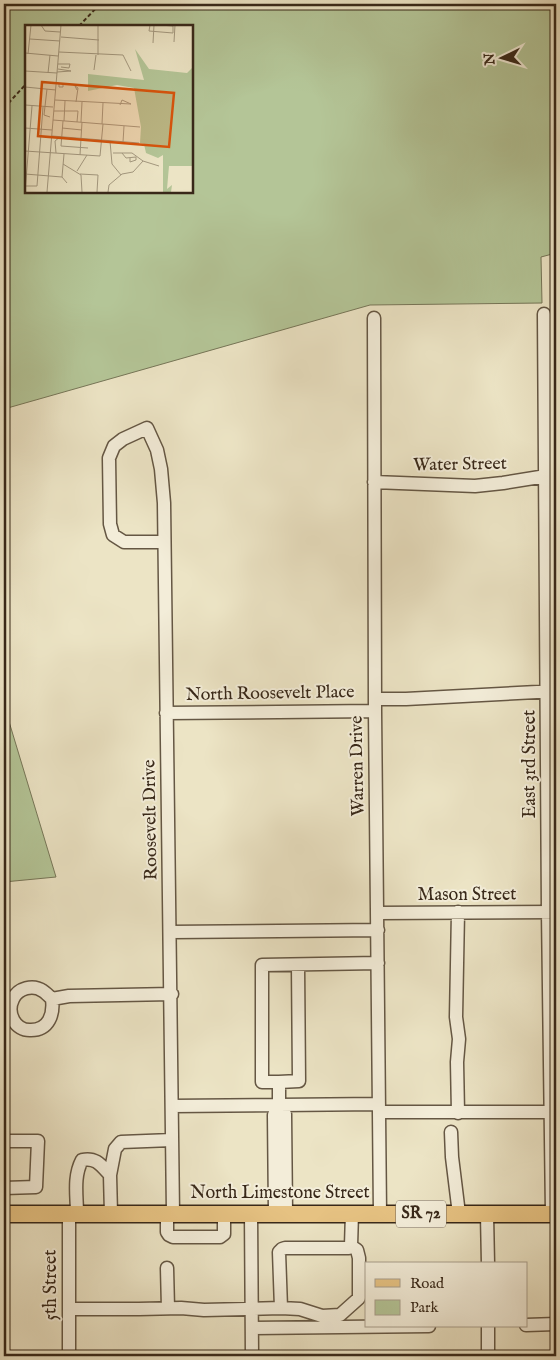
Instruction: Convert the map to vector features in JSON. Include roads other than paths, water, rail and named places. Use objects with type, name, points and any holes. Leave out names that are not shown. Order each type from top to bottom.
[{"type":"main road","name":"North Limestone Street","points":[[4,1214],[554,1214]]},
{"type":"street","name":"East 3rd Street","points":[[544,314],[546,476],[552,608],[554,1214]]},
{"type":"street","name":"Warren Drive","points":[[374,318],[375,705],[380,1213]]},
{"type":"street","name":"Roosevelt Drive","points":[[164,542],[124,542],[113,535],[110,524],[109,458],[114,446],[123,439],[147,428],[157,450],[164,503],[172,994],[172,1140],[170,1213],[167,1232],[169,1236],[173,1237],[220,1237],[224,1234],[224,1213]]},
{"type":"street","name":"Water Street","points":[[374,482],[475,486],[546,476]]},
{"type":"street","name":"North Roosevelt Place","points":[[166,713],[375,705],[415,699],[552,692]]},
{"type":"street","points":[[458,912],[456,1017],[459,1039],[457,1062],[458,1113]]},
{"type":"street","name":"Mason Street","points":[[378,913],[552,912]]},
{"type":"street","points":[[171,932],[378,930]]},
{"type":"street","points":[[298,965],[298,1081],[262,1082],[262,965],[378,963]]},
{"type":"street","points":[[52,999],[69,996],[172,994]]},
{"type":"street","points":[[279,1082],[279,1105],[285,1114],[280,1137],[280,1213]]},
{"type":"street","points":[[172,1106],[279,1105],[458,1113],[554,1112]]},
{"type":"street","points":[[451,1132],[459,1214]]},
{"type":"street","points":[[111,1214],[110,1175],[115,1149],[121,1142],[172,1140]]},
{"type":"street","points":[[4,1141],[38,1141],[36,1187],[4,1188]]},
{"type":"street","name":"5th Street","points":[[69,1356],[69,1309],[76,1177],[82,1160],[88,1159],[95,1160],[110,1175]]},
{"type":"street","points":[[250,1213],[252,1356]]},
{"type":"street","points":[[351,1246],[352,1213]]},
{"type":"street","points":[[487,1214],[488,1262]]},
{"type":"street","points":[[281,1308],[279,1252],[282,1249],[349,1248],[351,1246]]},
{"type":"street","points":[[69,1309],[181,1308],[204,1310],[281,1308],[300,1309],[322,1316],[340,1315],[358,1298],[359,1258],[357,1250],[351,1246]]},
{"type":"street","points":[[167,1268],[168,1308]]},
{"type":"street","points":[[528,1325],[556,1324]]},
{"type":"street","points":[[252,1328],[365,1327]]},
{"type":"street","points":[[488,1328],[488,1356]]}]
